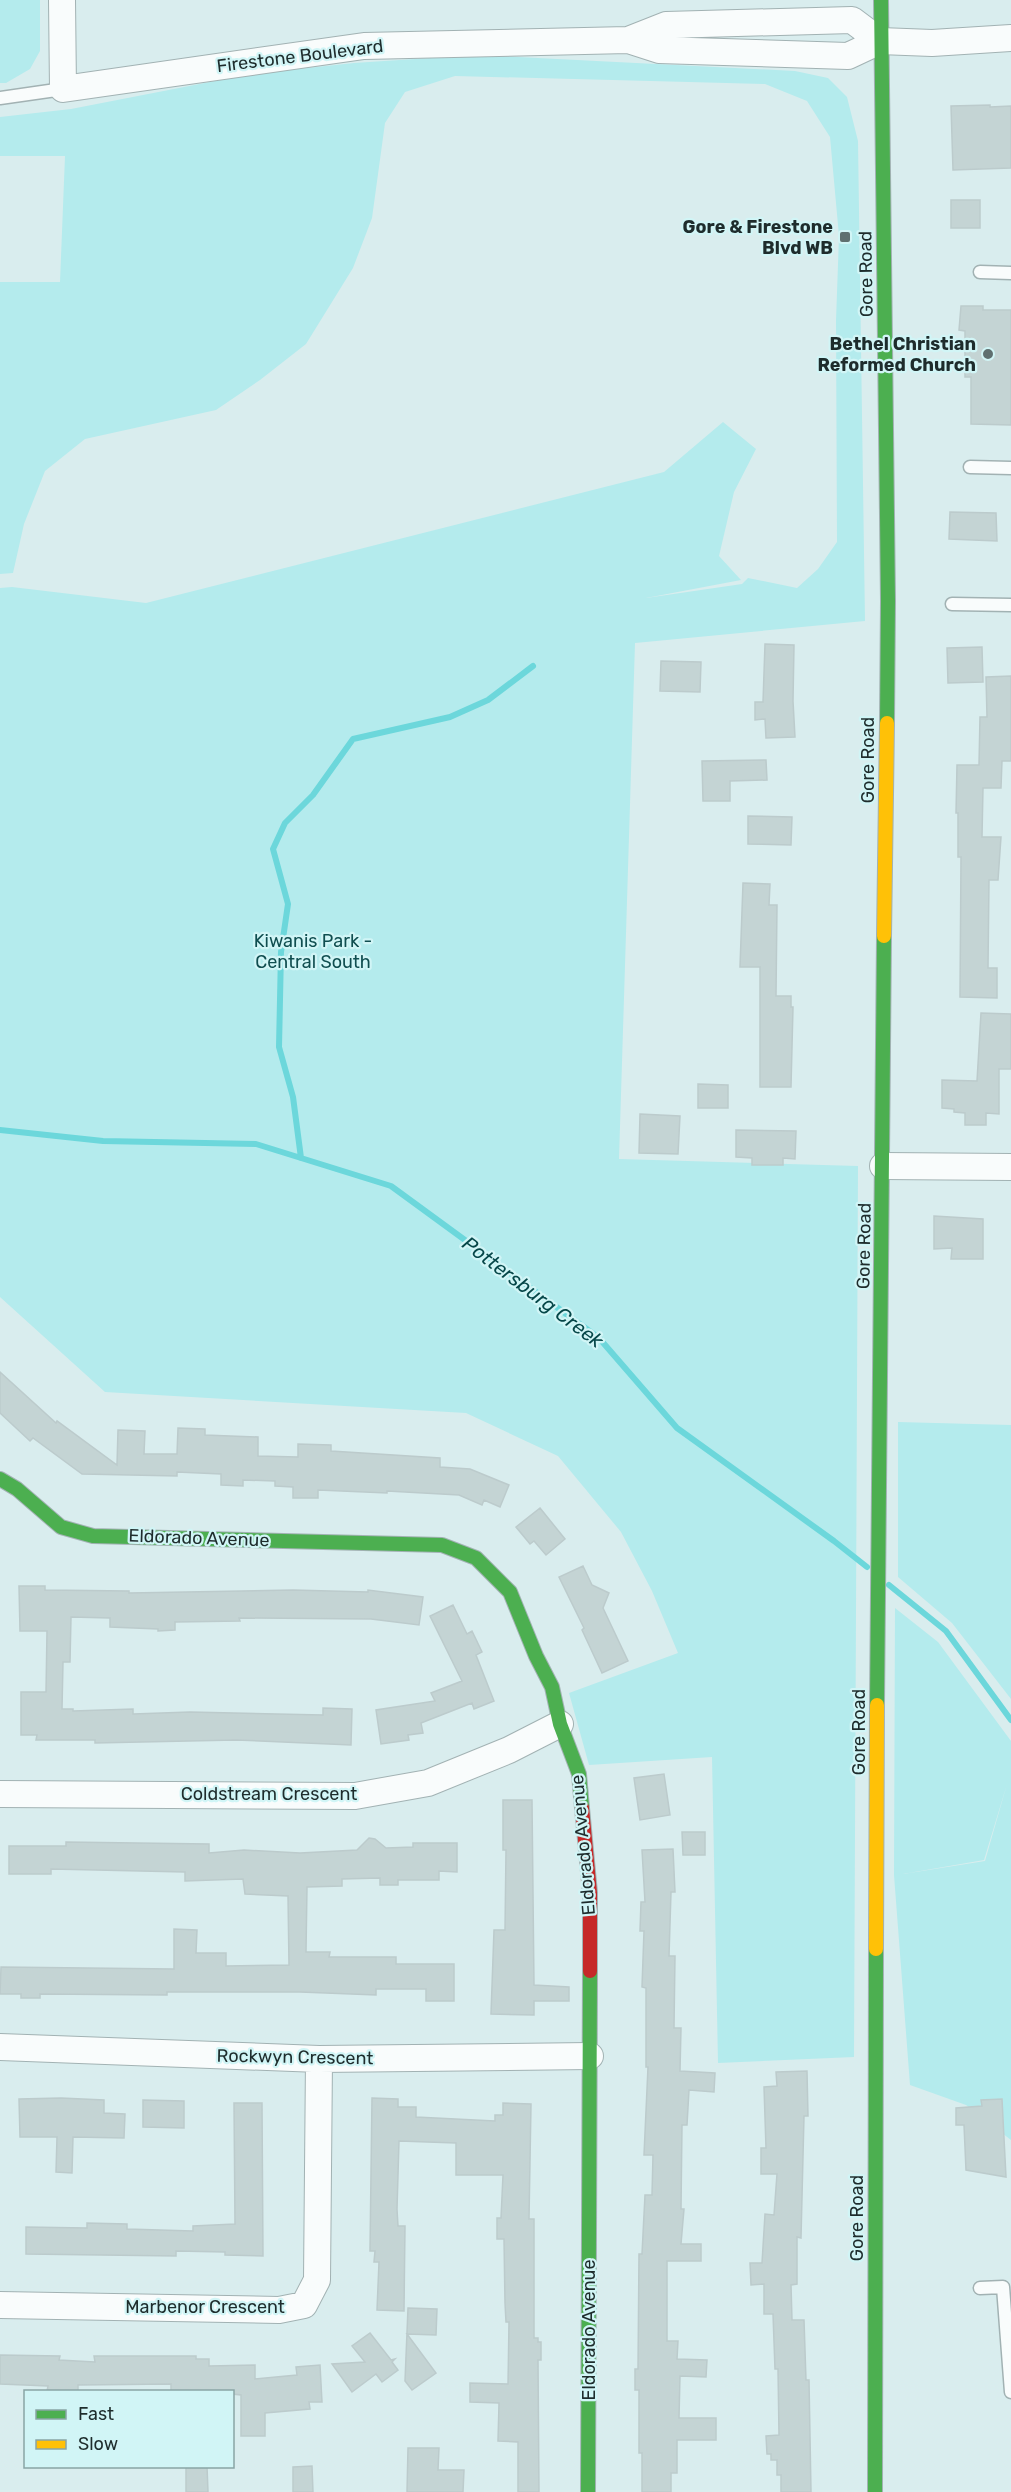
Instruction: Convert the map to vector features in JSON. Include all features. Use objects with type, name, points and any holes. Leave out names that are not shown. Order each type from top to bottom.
[{"type":"main road","name":"Gore Road","points":[[875,2492],[877,1617],[888,601],[881,0]]},
{"type":"main road","name":"Eldorado Avenue","points":[[6,1480],[62,1527],[93,1536],[442,1545],[476,1558],[510,1592],[552,1687],[560,1724],[579,1774],[590,1893],[588,2492]]},
{"type":"street","points":[[62,0],[63,89]]},
{"type":"street","name":"Firestone Boulevard","points":[[628,40],[666,25],[852,20],[880,41]]},
{"type":"street","name":"Firestone Boulevard","points":[[63,89],[364,46],[628,40],[659,50],[848,56],[880,41],[932,43],[1011,38]]},
{"type":"street","points":[[883,1166],[1011,1167]]},
{"type":"street","name":"Coldstream Crescent","points":[[0,1794],[355,1796],[428,1783],[509,1750],[560,1724]]},
{"type":"street","name":"Rockwyn Crescent","points":[[0,2047],[318,2059],[590,2056]]},
{"type":"street","name":"Marbenor Crescent","points":[[0,2305],[279,2310],[304,2305],[317,2280],[318,2059]]},
{"type":"lane","points":[[0,98],[63,89]]},
{"type":"lane","points":[[980,272],[1011,273]]},
{"type":"lane","points":[[970,467],[1011,468]]},
{"type":"lane","points":[[952,604],[1011,605]]},
{"type":"lane","points":[[980,2288],[1007,2284],[1011,2392]]},
{"type":"green space","points":[[0,0],[40,0],[40,51],[30,69],[6,83],[0,83]]},
{"type":"green space","name":"Kiwanis Park - Central South","points":[[476,55],[795,71],[828,78],[847,97],[858,141],[865,621],[635,643],[619,1159],[858,1166],[854,2057],[718,2063],[712,1757],[589,1765],[569,1693],[678,1653],[652,1591],[621,1532],[558,1456],[466,1413],[105,1392],[0,1297],[0,588],[12,587],[146,603],[664,472],[723,422],[756,449],[734,492],[719,556],[741,580],[646,598],[742,584],[748,578],[797,588],[818,569],[837,542],[836,321],[839,236],[830,137],[807,101],[765,84],[455,76],[405,92],[385,123],[372,218],[353,268],[306,344],[260,380],[216,410],[85,439],[45,471],[24,524],[13,573],[0,574],[0,282],[60,282],[65,156],[0,156],[0,117],[71,109],[251,74],[354,63]]},
{"type":"green space","points":[[898,1422],[1011,1425],[1011,1699],[952,1623],[898,1577]]},
{"type":"green space","points":[[895,1608],[938,1642],[1011,1741],[1011,2140],[966,2105],[910,2085],[894,1875]],"holes":[[[1007,1784],[985,1861],[903,1874],[984,1860]]]},
{"type":"building","points":[[990,105],[990,107],[1011,106],[1011,168],[953,170],[951,106]]},
{"type":"building","points":[[951,200],[980,200],[980,228],[951,228]]},
{"type":"building","name":"Bethel Christian Reformed Church","points":[[961,306],[983,306],[983,310],[1011,310],[1011,425],[971,424],[971,377],[965,377],[965,331],[959,330]]},
{"type":"building","points":[[950,512],[996,513],[997,541],[949,539]]},
{"type":"building","points":[[765,644],[794,645],[795,737],[766,738],[765,719],[755,720],[755,702],[763,702]]},
{"type":"building","points":[[982,647],[983,682],[948,683],[947,648]]},
{"type":"building","points":[[661,661],[701,662],[700,692],[660,691]]},
{"type":"building","points":[[1011,676],[1011,761],[1002,761],[1001,788],[983,788],[982,837],[1001,837],[998,880],[989,880],[988,968],[997,968],[997,998],[960,997],[961,857],[958,857],[958,813],[956,813],[957,765],[979,765],[980,717],[987,717],[986,677]]},
{"type":"building","points":[[766,760],[767,780],[730,781],[730,801],[703,801],[702,761]]},
{"type":"building","points":[[748,816],[792,817],[791,845],[748,844]]},
{"type":"building","points":[[743,883],[770,884],[769,905],[777,905],[776,996],[791,996],[791,1007],[793,1007],[791,1087],[760,1087],[760,967],[740,967]]},
{"type":"building","points":[[981,1013],[1011,1014],[1011,1069],[999,1069],[999,1114],[986,1113],[986,1125],[965,1125],[965,1113],[942,1108],[942,1080],[977,1081]]},
{"type":"building","points":[[698,1084],[728,1085],[728,1108],[698,1108]]},
{"type":"building","points":[[640,1114],[680,1116],[678,1154],[639,1153]]},
{"type":"building","points":[[736,1130],[796,1131],[795,1159],[783,1158],[783,1165],[752,1165],[752,1158],[736,1157]]},
{"type":"building","points":[[934,1216],[983,1219],[983,1259],[951,1259],[952,1248],[934,1249]]},
{"type":"building","points":[[0,1372],[56,1423],[57,1421],[117,1465],[118,1430],[145,1431],[144,1454],[177,1454],[178,1428],[205,1429],[205,1435],[258,1437],[258,1456],[298,1457],[298,1444],[331,1445],[331,1451],[440,1458],[440,1467],[470,1469],[509,1485],[500,1507],[484,1500],[482,1505],[459,1495],[387,1491],[387,1493],[318,1490],[318,1498],[293,1498],[293,1487],[275,1486],[275,1481],[243,1480],[243,1486],[221,1485],[221,1474],[177,1472],[177,1476],[82,1474],[33,1438],[30,1441],[0,1413]]},
{"type":"building","points":[[540,1508],[565,1539],[546,1555],[534,1541],[530,1544],[516,1527]]},
{"type":"building","points":[[583,1566],[592,1585],[609,1593],[603,1608],[628,1661],[602,1673],[582,1630],[584,1628],[559,1577]]},
{"type":"building","points":[[19,1586],[45,1586],[45,1590],[129,1591],[129,1593],[293,1590],[368,1592],[368,1590],[423,1597],[419,1625],[371,1619],[239,1618],[240,1621],[175,1622],[175,1630],[158,1631],[158,1629],[110,1627],[110,1618],[71,1617],[70,1662],[63,1662],[62,1709],[73,1709],[73,1711],[133,1709],[133,1714],[190,1712],[323,1715],[323,1708],[352,1709],[351,1745],[236,1740],[95,1743],[95,1740],[36,1740],[37,1735],[21,1735],[21,1692],[46,1692],[47,1631],[20,1631]]},
{"type":"building","points":[[453,1605],[467,1634],[472,1631],[482,1652],[476,1655],[494,1701],[474,1709],[472,1703],[421,1723],[423,1733],[408,1735],[409,1740],[381,1744],[376,1710],[435,1701],[431,1693],[462,1681],[430,1616]]},
{"type":"building","points":[[664,1774],[670,1815],[640,1820],[634,1778]]},
{"type":"building","points":[[503,1800],[532,1800],[534,1985],[569,1987],[569,2001],[534,2001],[534,2015],[491,2014],[494,1930],[505,1930],[506,1850],[503,1850]]},
{"type":"building","points":[[682,1832],[705,1832],[705,1855],[683,1855]]},
{"type":"building","points":[[369,1838],[375,1839],[386,1848],[413,1847],[413,1843],[457,1843],[457,1872],[439,1871],[439,1880],[398,1880],[398,1885],[380,1885],[380,1878],[342,1879],[342,1886],[307,1887],[306,1952],[330,1952],[329,1957],[396,1957],[396,1964],[454,1964],[454,2001],[426,2001],[426,1989],[376,1989],[376,1995],[300,1992],[167,1992],[167,1995],[40,1994],[40,1998],[21,1998],[21,1994],[0,1994],[1,1967],[174,1969],[174,1929],[197,1930],[196,1953],[226,1953],[226,1966],[289,1965],[288,1896],[245,1894],[243,1879],[185,1881],[185,1872],[51,1869],[51,1874],[9,1874],[9,1846],[66,1846],[66,1842],[209,1844],[209,1853],[244,1850],[300,1853],[357,1850]]},
{"type":"building","points":[[673,1849],[675,1892],[671,1892],[669,1956],[675,1956],[674,2028],[681,2028],[680,2071],[715,2073],[714,2092],[689,2090],[687,2125],[682,2125],[681,2209],[684,2209],[681,2244],[701,2244],[701,2261],[667,2261],[667,2341],[678,2341],[677,2359],[707,2360],[706,2377],[680,2376],[679,2418],[716,2418],[716,2440],[677,2440],[677,2473],[671,2473],[671,2492],[642,2492],[642,2453],[639,2453],[639,2390],[635,2390],[635,2369],[638,2369],[639,2254],[642,2254],[645,2195],[652,2195],[653,2155],[644,2155],[648,2067],[646,2067],[646,1988],[642,1987],[644,1931],[640,1931],[641,1902],[645,1902],[642,1850]]},
{"type":"building","points":[[807,2071],[808,2116],[804,2116],[801,2238],[797,2237],[797,2284],[791,2285],[792,2320],[804,2320],[806,2380],[809,2380],[811,2492],[781,2492],[781,2475],[777,2475],[777,2460],[771,2460],[771,2454],[767,2454],[766,2436],[779,2435],[778,2369],[775,2369],[773,2314],[764,2314],[764,2284],[751,2285],[750,2263],[762,2263],[765,2214],[774,2215],[777,2174],[761,2174],[761,2148],[766,2148],[764,2087],[777,2086],[776,2072]]},
{"type":"building","points":[[372,2098],[398,2099],[398,2107],[416,2107],[416,2117],[495,2121],[495,2115],[503,2115],[503,2103],[531,2104],[529,2219],[534,2219],[534,2338],[538,2338],[538,2342],[541,2342],[541,2360],[538,2360],[539,2492],[518,2492],[518,2442],[498,2441],[499,2403],[470,2402],[470,2383],[508,2384],[509,2322],[506,2322],[504,2239],[497,2239],[497,2218],[501,2218],[503,2175],[456,2175],[456,2143],[399,2141],[397,2209],[398,2226],[405,2226],[404,2311],[377,2310],[379,2262],[374,2262],[375,2251],[370,2251]]},
{"type":"building","points":[[19,2099],[104,2100],[104,2113],[125,2114],[124,2138],[73,2137],[72,2173],[56,2172],[57,2137],[20,2137]]},
{"type":"building","points":[[1002,2099],[1006,2177],[966,2170],[964,2125],[956,2125],[956,2108],[982,2106],[981,2100]]},
{"type":"building","points":[[143,2100],[184,2101],[184,2128],[143,2127]]},
{"type":"building","points":[[234,2103],[262,2103],[263,2256],[225,2255],[225,2252],[176,2251],[176,2256],[26,2254],[26,2227],[87,2228],[87,2223],[127,2224],[127,2229],[193,2231],[193,2226],[235,2224]]},
{"type":"building","points":[[408,2308],[437,2309],[436,2335],[407,2334],[436,2373],[412,2390],[405,2381]]},
{"type":"building","points":[[370,2333],[391,2360],[395,2359],[392,2362],[398,2370],[382,2382],[376,2374],[352,2392],[332,2364],[365,2362],[352,2346]]},
{"type":"building","points":[[0,2355],[60,2356],[59,2360],[95,2362],[94,2356],[196,2356],[196,2359],[209,2359],[209,2366],[255,2365],[255,2379],[297,2375],[296,2367],[320,2365],[322,2402],[309,2402],[310,2409],[265,2413],[265,2436],[241,2436],[241,2395],[234,2394],[234,2390],[171,2390],[171,2384],[78,2385],[78,2390],[47,2390],[48,2386],[0,2384]]},
{"type":"building","points":[[408,2448],[439,2448],[438,2470],[464,2470],[463,2492],[407,2492]]},
{"type":"building","points":[[312,2466],[313,2492],[293,2492],[293,2467]]},
{"type":"building","points":[[186,2468],[207,2468],[208,2492],[186,2492]]},
{"type":"waterway","points":[[301,1158],[293,1097],[279,1047],[281,952],[288,904],[273,849],[285,823],[313,795],[353,739],[450,717],[488,700],[533,666]]},
{"type":"waterway","name":"Pottersburg Creek","points":[[0,1130],[103,1141],[256,1144],[391,1186],[599,1338],[677,1428],[867,1567]]},
{"type":"waterway","name":"Pottersburg Creek","points":[[889,1585],[946,1631],[1011,1720]]},
{"type":"traffic: fast","points":[[881,0],[888,601],[887,723]]},
{"type":"traffic: fast","points":[[877,1705],[884,936]]},
{"type":"traffic: fast","points":[[0,1479],[17,1489],[61,1527],[93,1536],[442,1545],[476,1558],[510,1592],[536,1656],[552,1687],[560,1724],[579,1774],[582,1808]]},
{"type":"traffic: fast","points":[[875,2492],[876,1949]]},
{"type":"traffic: fast","points":[[588,2492],[590,1971]]},
{"type":"traffic: slow","points":[[884,936],[887,723]]},
{"type":"traffic: slow","points":[[876,1949],[877,1705]]},
{"type":"traffic: jam","points":[[582,1808],[590,1893],[590,1971]]},
{"type":"place","name":"Gore & Firestone Blvd WB","points":[[845,237]]},
{"type":"place","name":"Bethel Christian Reformed Church","points":[[988,354]]}]
